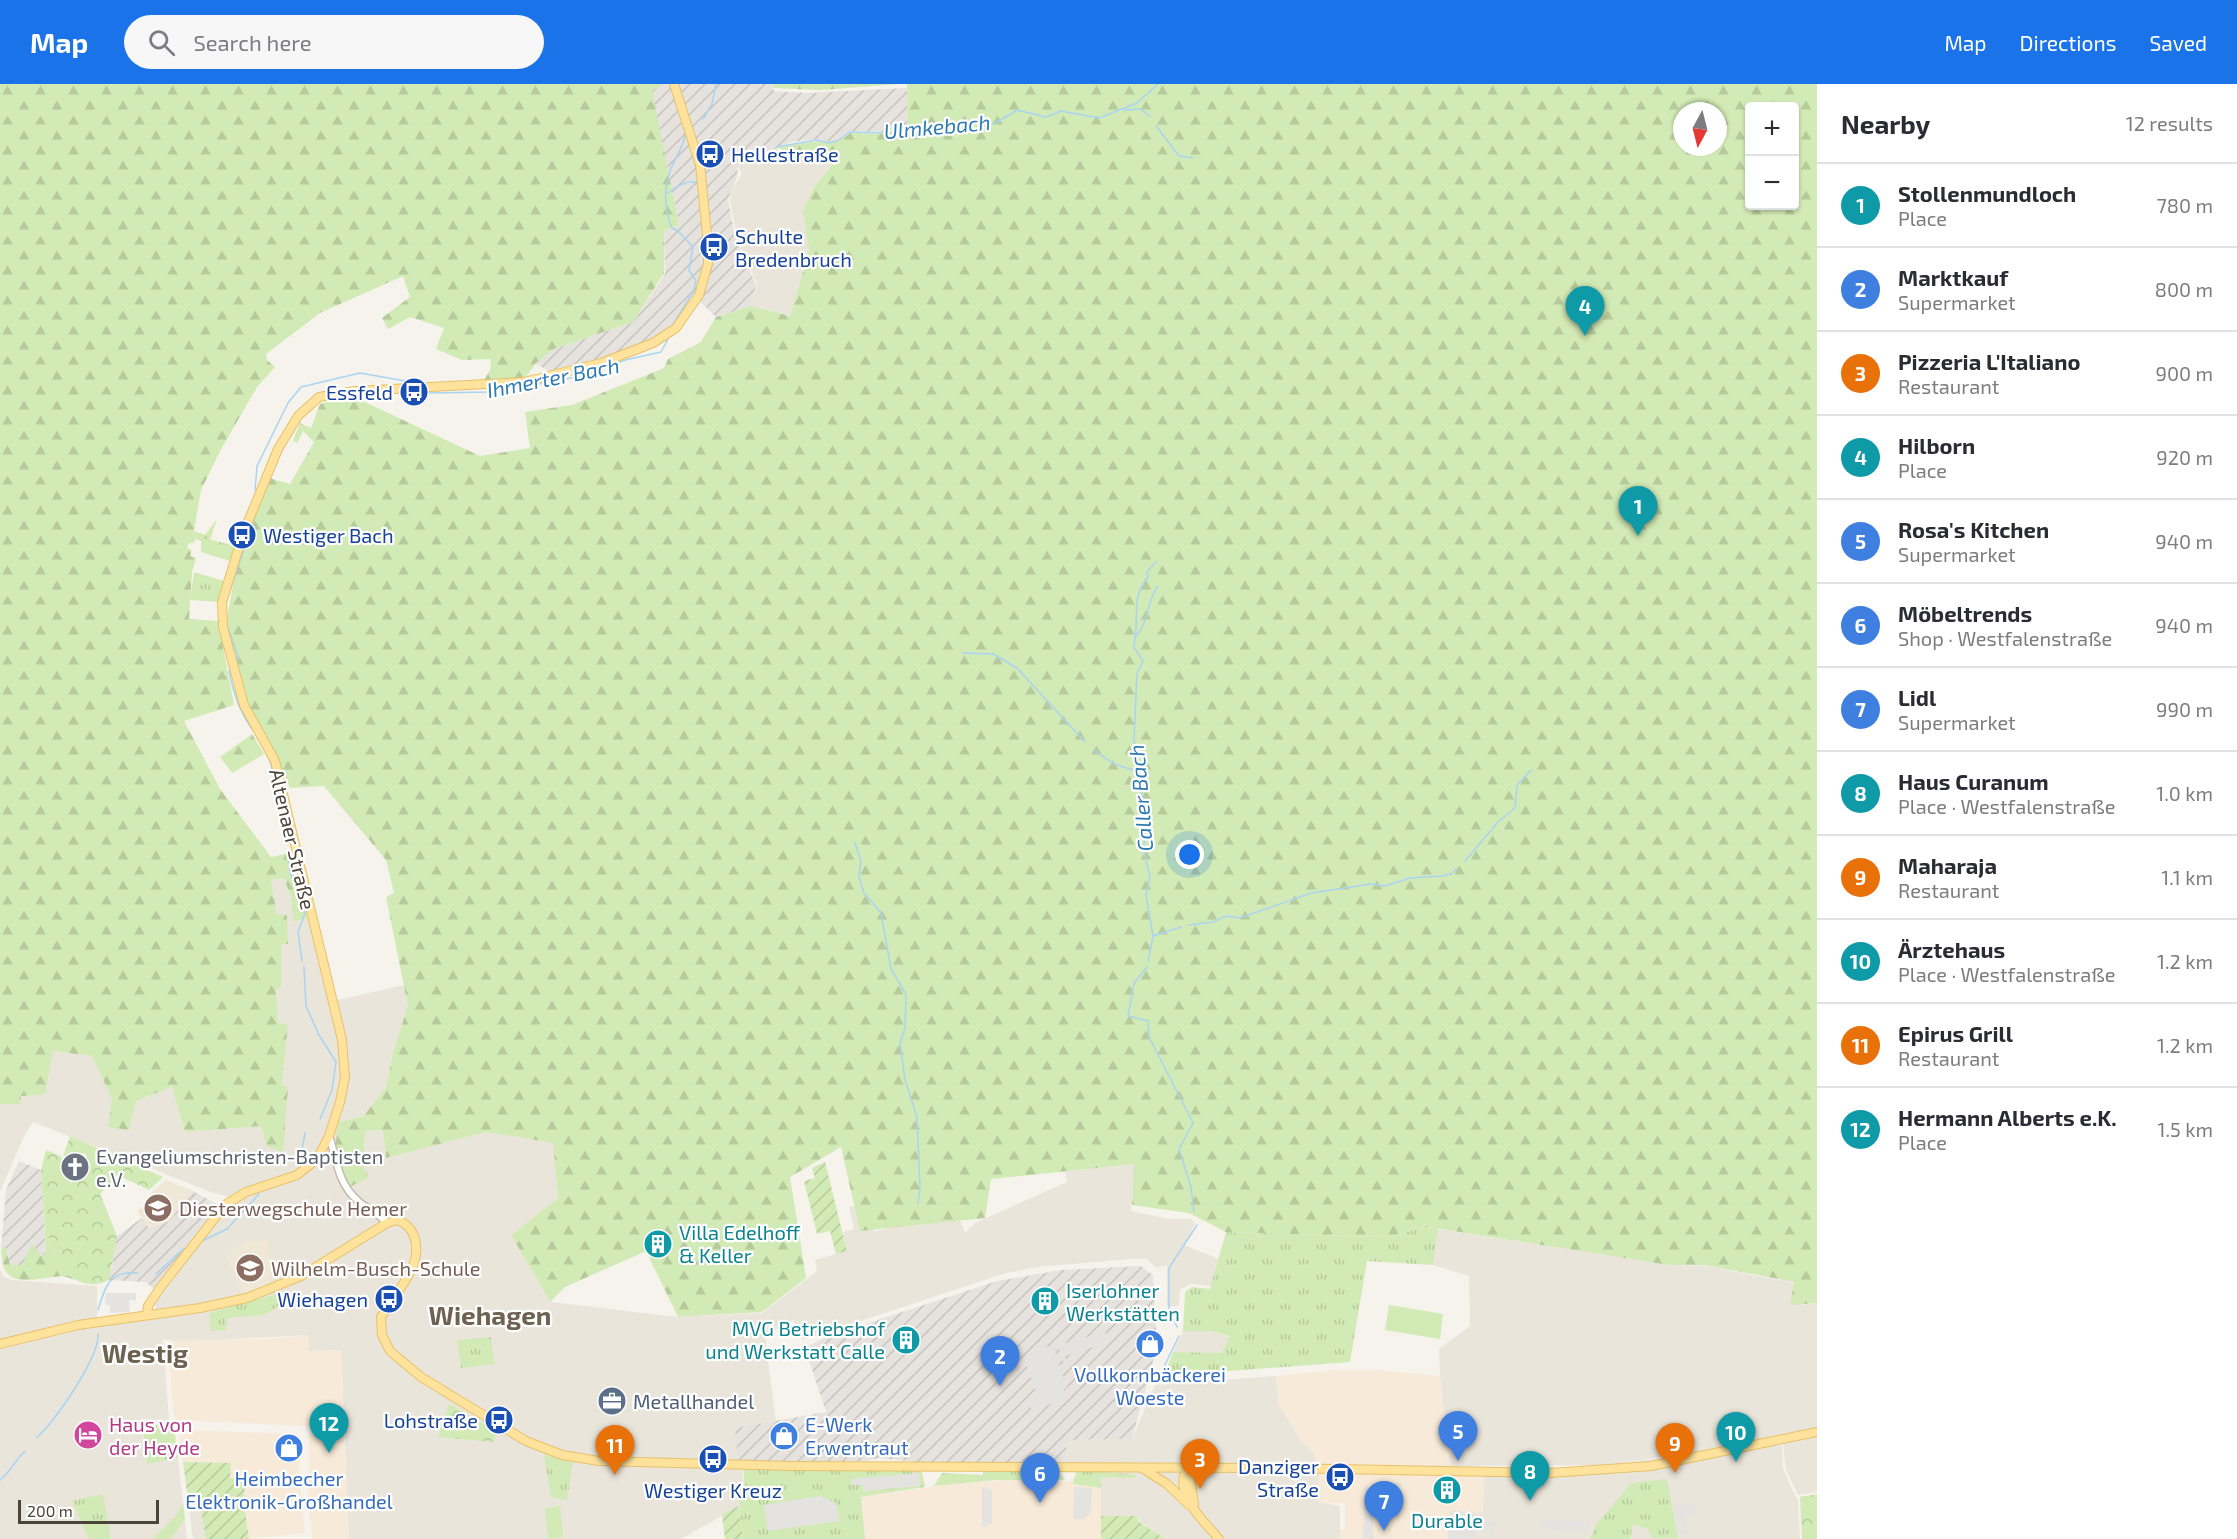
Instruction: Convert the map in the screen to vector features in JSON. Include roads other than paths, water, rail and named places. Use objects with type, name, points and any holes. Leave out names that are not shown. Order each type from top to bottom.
[{"type":"main road","name":"Altenaer Straße","points":[[147,1315],[148,1306],[160,1288],[225,1205],[246,1192],[304,1171],[316,1159],[328,1136],[345,1077],[342,1040],[275,761],[242,697],[223,627],[222,602],[243,534],[267,472],[290,429],[306,407],[320,397],[337,392],[511,384],[589,368],[653,343],[676,328],[687,316],[703,285],[708,264],[708,235],[700,165],[674,84]]},
{"type":"main road","points":[[0,1344],[68,1327],[220,1305],[262,1293],[301,1276],[387,1223],[398,1220],[406,1224],[413,1234],[417,1247],[414,1266],[392,1302],[381,1328],[390,1351],[407,1368],[496,1425],[549,1451],[580,1459],[792,1466],[1188,1467],[1419,1472],[1603,1471],[1651,1466],[1817,1432]]},
{"type":"main road","points":[[1141,1467],[1167,1484],[1219,1539]]},
{"type":"main road","points":[[1188,1467],[1183,1479],[1190,1506]]},
{"type":"main road","points":[[1188,1467],[1192,1498],[1200,1517]]},
{"type":"street","points":[[328,1136],[336,1169],[345,1186],[365,1208],[387,1223]]},
{"type":"waterway","name":"Ihmerter Bach","points":[[703,119],[712,104],[716,84]]},
{"type":"waterway","name":"Ulmkebach","points":[[777,147],[816,140],[829,143],[839,140],[849,132],[891,133],[929,126],[996,123],[1017,110],[1046,117],[1061,111],[1099,118],[1137,103],[1158,84]]},
{"type":"waterway","points":[[1124,110],[1140,109],[1150,116]]},
{"type":"waterway","points":[[1156,126],[1179,156],[1193,158]]},
{"type":"waterway","name":"Ihmerter Bach","points":[[672,326],[693,292],[696,281],[689,270],[693,247],[678,231],[672,228],[666,207],[668,178],[685,136]]},
{"type":"waterway","points":[[668,193],[685,183],[697,183]]},
{"type":"waterway","name":"Ihmerter Bach","points":[[427,393],[489,392],[557,381],[592,373],[625,360],[661,352],[668,339]]},
{"type":"waterway","name":"Westiger Bach","points":[[255,490],[257,466],[288,403],[301,387],[360,373],[417,383]]},
{"type":"waterway","name":"Westiger Bach","points":[[226,603],[256,513]]},
{"type":"waterway","name":"Caller Bach","points":[[1135,637],[1137,599],[1148,577],[1147,572],[1156,562]]},
{"type":"waterway","name":"Caller Bach","points":[[1148,961],[1153,936],[1146,895],[1150,877],[1143,848],[1147,831],[1141,816],[1144,807],[1134,739],[1137,673],[1143,661],[1134,647],[1135,637],[1143,626],[1151,598],[1158,586]]},
{"type":"waterway","name":"Westiger Bach","points":[[226,622],[239,659],[237,663]]},
{"type":"waterway","points":[[963,653],[993,654],[1017,668],[1085,742]]},
{"type":"waterway","name":"Westiger Bach","points":[[229,671],[238,704],[255,733]]},
{"type":"waterway","name":"Westiger Bach","points":[[265,750],[271,764],[276,795]]},
{"type":"waterway","points":[[1094,750],[1114,764],[1139,772]]},
{"type":"waterway","points":[[1465,861],[1498,822],[1515,808],[1517,785],[1531,770]]},
{"type":"waterway","name":"Westiger Bach","points":[[277,801],[281,823]]},
{"type":"waterway","points":[[855,843],[861,861],[859,877],[864,893],[881,913],[891,969],[906,994],[905,1028],[900,1043],[905,1080],[917,1117],[920,1189],[918,1203]]},
{"type":"waterway","name":"Westiger Bach","points":[[288,853],[290,872],[305,913],[298,932],[302,961]]},
{"type":"waterway","points":[[1188,925],[1213,922],[1226,916],[1240,918],[1311,893],[1371,884],[1385,886],[1410,878],[1451,874],[1457,868]]},
{"type":"waterway","points":[[1153,936],[1181,927]]},
{"type":"waterway","name":"Westiger Bach","points":[[304,967],[306,1006],[319,1035],[336,1062],[332,1090],[320,1119]]},
{"type":"waterway","name":"Caller Bach","points":[[1147,967],[1134,983],[1128,1016],[1148,1021],[1149,1037],[1193,1123],[1179,1149],[1191,1187],[1194,1211]]},
{"type":"waterway","name":"Westiger Bach","points":[[300,1161],[305,1133]]},
{"type":"waterway","name":"Westiger Bach","points":[[202,1241],[227,1229],[259,1194]]},
{"type":"waterway","name":"Caller Bach","points":[[1177,1327],[1169,1310],[1169,1268],[1197,1225]]},
{"type":"waterway","name":"Westiger Bach","points":[[156,1274],[183,1249]]},
{"type":"waterway","name":"Westiger Bach","points":[[98,1310],[106,1287],[114,1277],[121,1274],[138,1273]]},
{"type":"waterway","name":"Westiger Bach","points":[[36,1438],[54,1419],[84,1373],[92,1358],[98,1334]]},
{"type":"waterway","name":"Caller Bach","points":[[1160,1375],[1179,1336]]},
{"type":"waterway","name":"Westiger Bach","points":[[0,1480],[25,1451]]},
{"type":"place","name":"Hellestraße","points":[[710,154]]},
{"type":"place","name":"Schulte Bredenbruch","points":[[714,247]]},
{"type":"place","name":"Hilborn","points":[[1585,336]]},
{"type":"place","name":"Essfeld","points":[[414,392]]},
{"type":"place","name":"Westiger Bach","points":[[242,535]]},
{"type":"place","name":"Stollenmundloch","points":[[1638,536]]},
{"type":"place","name":"Evangeliumschristen-Baptisten e.V.","points":[[75,1167]]},
{"type":"place","name":"Diesterwegschule Hemer","points":[[158,1208]]},
{"type":"place","name":"Villa Edelhoff & Keller","points":[[658,1244]]},
{"type":"place","name":"Wilhelm-Busch-Schule","points":[[250,1268]]},
{"type":"place","name":"Wiehagen","points":[[389,1299]]},
{"type":"place","name":"Iserlohner Werkstätten","points":[[1045,1301]]},
{"type":"place","name":"MVG Betriebshof und Werkstatt Calle","points":[[906,1340]]},
{"type":"place","name":"Vollkornbäckerei Woeste","points":[[1150,1344]]},
{"type":"place","name":"Marktkauf","points":[[1000,1386]]},
{"type":"place","name":"Metallhandel","points":[[612,1401]]},
{"type":"place","name":"Lohstraße","points":[[499,1420]]},
{"type":"place","name":"Haus von der Heyde","points":[[88,1435]]},
{"type":"place","name":"E-Werk Erwentraut","points":[[784,1436]]},
{"type":"place","name":"Heimbecher Elektronik-Großhandel","points":[[289,1448]]},
{"type":"place","name":"Hermann Alberts e.K.","points":[[329,1453]]},
{"type":"place","name":"Westiger Kreuz","points":[[713,1459]]},
{"type":"place","name":"Rosa's Kitchen","points":[[1458,1461]]},
{"type":"place","name":"Ärztehaus","points":[[1736,1462]]},
{"type":"place","name":"Maharaja","points":[[1675,1473]]},
{"type":"place","name":"Epirus Grill","points":[[615,1475]]},
{"type":"place","name":"Danziger Straße","points":[[1340,1477]]},
{"type":"place","name":"Pizzeria L'Italiano","points":[[1200,1489]]},
{"type":"place","name":"Durable","points":[[1447,1490]]},
{"type":"place","name":"Haus Curanum","points":[[1530,1501]]},
{"type":"place","name":"Möbeltrends","points":[[1040,1503]]},
{"type":"place","name":"Lidl","points":[[1384,1531]]},
{"type":"district","name":"Wiehagen","points":[[490,1314]]},
{"type":"district","name":"Westig","points":[[145,1352]]}]
